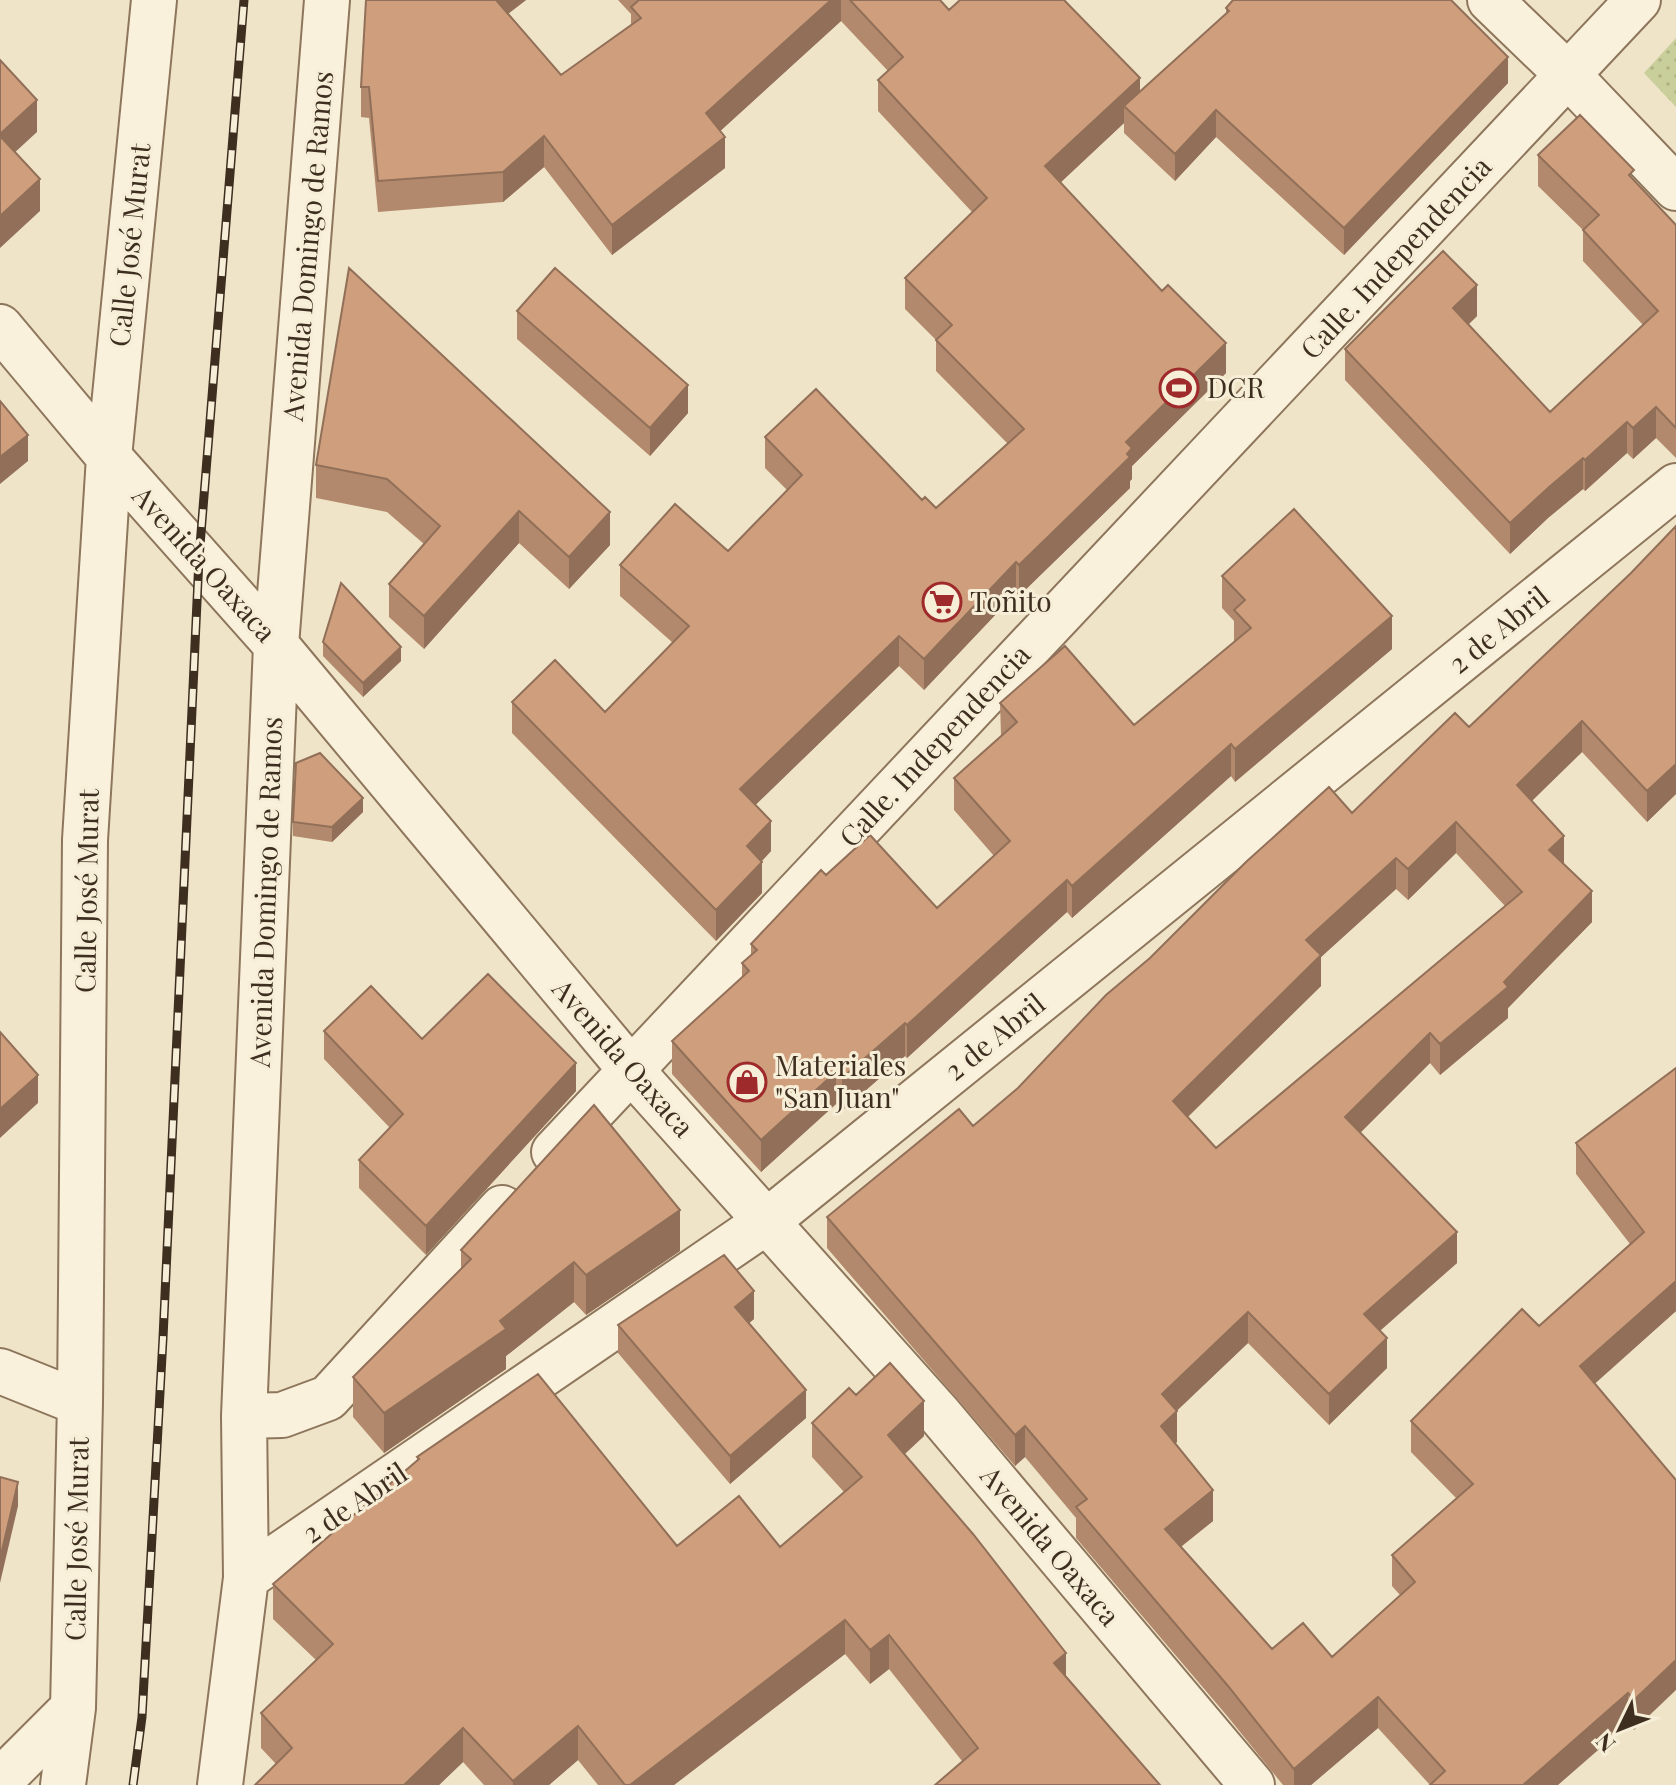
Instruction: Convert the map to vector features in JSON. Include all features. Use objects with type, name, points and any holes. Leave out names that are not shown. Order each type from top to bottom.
[{"type":"street","name":"Calle José Murat","points":[[63,1785],[73,1708],[80,1403],[85,840],[109,457],[154,0]]},
{"type":"street","name":"Avenida Domingo de Ramos","points":[[220,1785],[246,1578],[244,1416],[276,645],[327,0]]},
{"type":"street","points":[[1490,0],[1568,75],[1676,188]]},
{"type":"street","name":"Calle. Independencia","points":[[244,1416],[282,1415],[328,1398],[630,1069],[1638,0]]},
{"type":"street","name":"Avenida Oaxaca","points":[[0,327],[109,457],[276,645],[630,1069],[939,1414],[1252,1785]]},
{"type":"street","name":"2 de Abril","points":[[246,1578],[766,1222],[1676,486]]},
{"type":"street","points":[[0,1371],[80,1403]]},
{"type":"street","points":[[0,1781],[73,1708]]},
{"type":"green space","points":[[1676,38],[1676,107],[1644,73]]},
{"type":"building","points":[[366,0],[496,0],[561,75],[641,18],[631,7],[639,0],[831,0],[706,113],[725,137],[612,225],[544,136],[503,172],[378,181],[369,87],[361,87]]},
{"type":"building","points":[[850,0],[940,0],[949,10],[960,0],[1064,0],[1140,78],[1045,166],[1162,291],[1168,285],[1226,343],[1126,442],[1132,448],[1127,454],[1130,457],[1019,565],[1016,562],[924,659],[899,636],[740,789],[771,821],[747,846],[762,862],[716,910],[512,702],[555,660],[605,712],[689,626],[620,565],[675,504],[728,551],[802,475],[765,437],[816,389],[922,500],[925,497],[936,508],[1024,429],[936,340],[952,325],[905,278],[987,198],[878,80],[903,57]]},
{"type":"building","points":[[1233,0],[1451,0],[1508,57],[1344,228],[1216,110],[1175,154],[1124,106],[1229,11],[1226,8]]},
{"type":"building","points":[[0,60],[37,100],[0,134]]},
{"type":"building","points":[[1580,115],[1634,170],[1629,175],[1676,225],[1676,428],[1656,407],[1633,428],[1627,422],[1510,523],[1345,349],[1443,251],[1477,285],[1453,308],[1550,412],[1658,311],[1583,230],[1599,215],[1538,155]]},
{"type":"building","points":[[0,136],[40,179],[0,216]]},
{"type":"building","points":[[349,268],[610,512],[569,557],[519,511],[424,616],[389,584],[440,526],[387,479],[316,465]]},
{"type":"building","points":[[555,268],[688,385],[650,428],[517,311]]},
{"type":"building","points":[[0,401],[28,435],[0,457]]},
{"type":"building","points":[[1294,509],[1392,616],[1235,749],[1231,744],[1072,886],[1067,880],[907,1025],[905,1023],[842,1078],[836,1072],[761,1140],[672,1041],[749,971],[742,963],[757,950],[751,944],[821,870],[826,875],[870,835],[937,908],[1010,841],[954,778],[1017,722],[1000,703],[1065,646],[1134,725],[1251,628],[1234,610],[1245,600],[1222,576]]},
{"type":"building","points":[[1676,526],[1676,764],[1647,791],[1582,721],[1517,785],[1564,836],[1549,850],[1592,891],[1504,982],[1508,987],[1440,1044],[1430,1033],[1345,1117],[1457,1232],[1364,1314],[1387,1338],[1329,1394],[1248,1312],[1162,1394],[1177,1411],[1161,1426],[1213,1490],[1165,1529],[1272,1649],[1303,1623],[1332,1657],[1415,1582],[1392,1555],[1473,1484],[1411,1421],[1522,1309],[1539,1326],[1644,1232],[1576,1143],[1676,1068],[1676,1281],[1580,1366],[1676,1480],[1676,1660],[1634,1700],[1628,1693],[1523,1785],[1430,1785],[1445,1771],[1378,1697],[1294,1769],[1076,1507],[1087,1499],[1025,1426],[1015,1435],[827,1217],[959,1109],[973,1126],[1018,1088],[1106,995],[1150,958],[1246,862],[1329,787],[1352,813],[1455,713],[1469,727]],"holes":[[[1456,822],[1522,892],[1216,1148],[1173,1101],[1321,955],[1306,940],[1396,858],[1408,869]]]},
{"type":"building","points":[[341,583],[401,647],[363,683],[323,642]]},
{"type":"building","points":[[320,753],[363,798],[332,827],[293,822],[296,763]]},
{"type":"building","points":[[488,974],[576,1063],[426,1226],[359,1160],[403,1114],[324,1031],[371,986],[422,1039]]},
{"type":"building","points":[[0,1032],[38,1075],[0,1109]]},
{"type":"building","points":[[594,1105],[680,1210],[586,1275],[574,1262],[500,1321],[506,1329],[384,1413],[353,1377],[471,1259],[461,1250]]},
{"type":"building","points":[[724,1255],[754,1291],[735,1307],[806,1390],[730,1456],[618,1325]]},
{"type":"building","points":[[890,1363],[924,1401],[888,1435],[973,1534],[1066,1653],[1054,1663],[1160,1785],[935,1785],[978,1748],[889,1635],[870,1650],[845,1620],[630,1785],[625,1785],[578,1726],[513,1781],[463,1728],[404,1785],[255,1785],[292,1748],[261,1713],[333,1644],[273,1584],[419,1459],[417,1457],[538,1374],[677,1546],[739,1496],[780,1547],[862,1477],[812,1423],[849,1388],[856,1395]]},
{"type":"building","points":[[0,1477],[18,1482],[0,1559]]},
{"type":"railway","points":[[133,1785],[142,1717],[163,1338],[199,558],[244,0]]},
{"type":"place","name":"DCR","points":[[1179,388]]},
{"type":"place","name":"Toñito","points":[[942,602]]},
{"type":"place","name":"Materiales \"San Juan\"","points":[[747,1082]]}]
